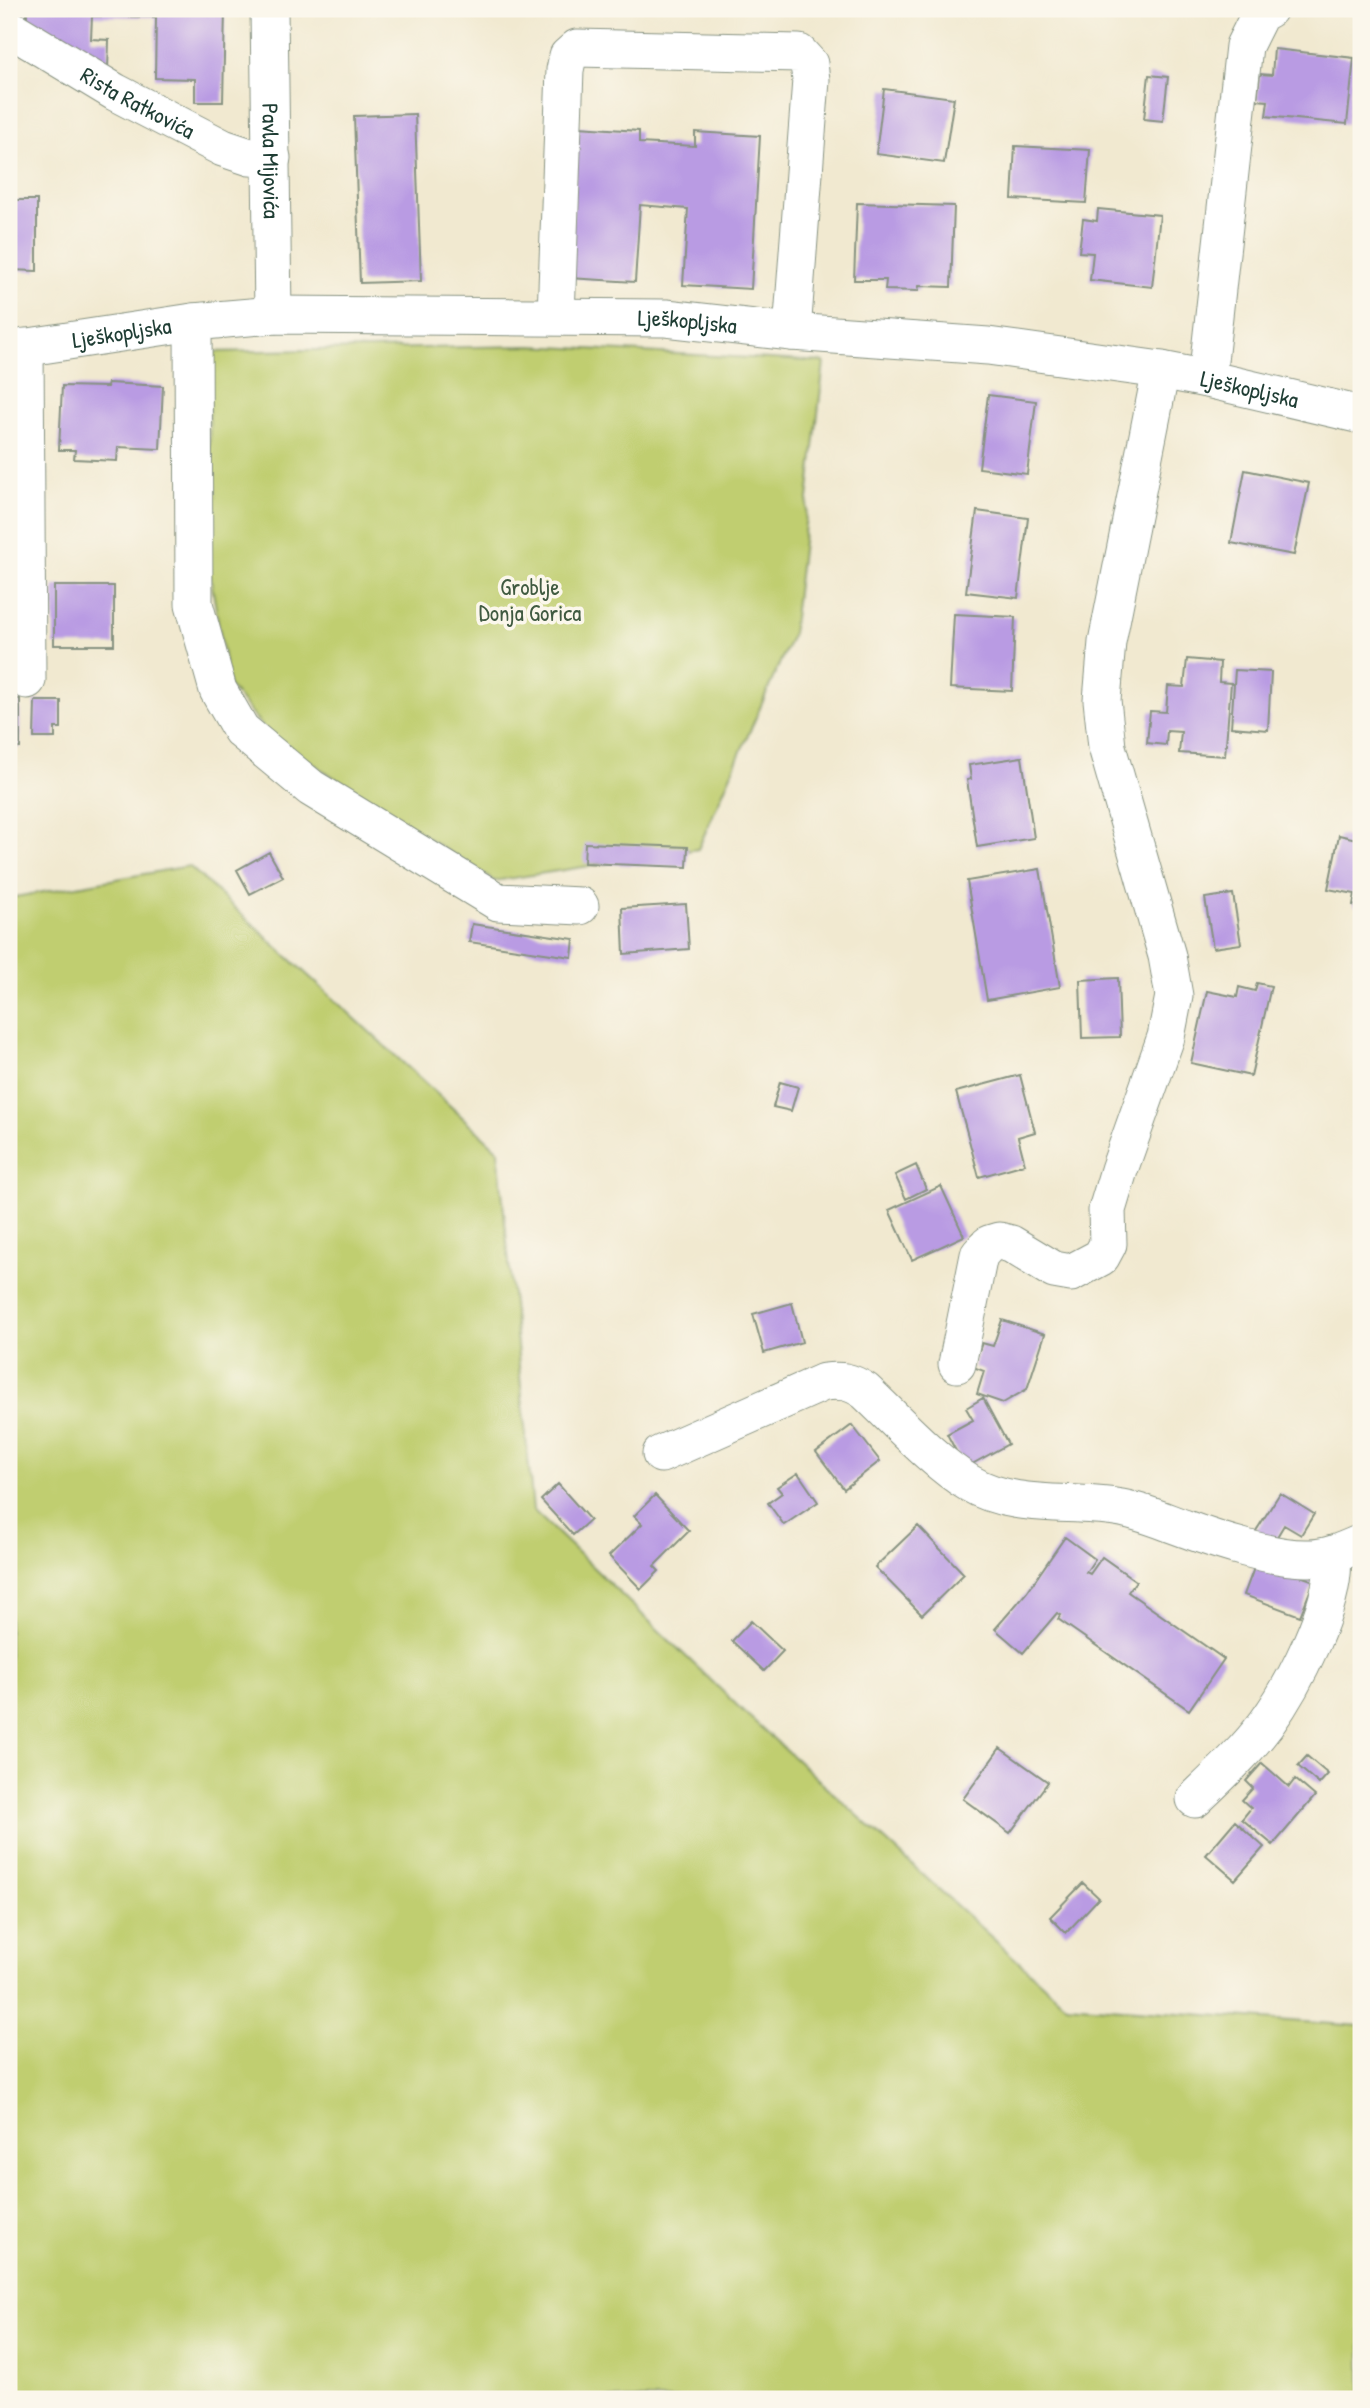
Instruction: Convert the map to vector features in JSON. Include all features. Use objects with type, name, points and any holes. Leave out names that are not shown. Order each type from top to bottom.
[{"type":"street","name":"Pavla Mijovića","points":[[269,9],[273,314]]},
{"type":"street","points":[[1207,379],[1244,46],[1260,14],[1269,9]]},
{"type":"street","name":"Rista Ratkovića","points":[[9,28],[115,92],[223,148],[250,157],[272,158]]},
{"type":"street","points":[[556,316],[565,70],[568,56],[577,48],[799,53],[808,64],[811,80],[792,332]]},
{"type":"street","name":"Lješkopljska","points":[[17,348],[192,322],[273,314],[666,318],[792,332],[976,345],[1161,370],[1361,415]]},
{"type":"street","points":[[192,322],[194,604],[218,690],[241,730],[311,788],[498,902],[580,906]]},
{"type":"street","points":[[17,348],[27,680]]},
{"type":"street","points":[[957,1364],[979,1255],[989,1244],[999,1241],[1011,1244],[1054,1270],[1071,1273],[1101,1256],[1108,1244],[1107,1210],[1119,1170],[1167,1037],[1174,996],[1167,956],[1107,747],[1102,700],[1107,642],[1161,370]]},
{"type":"street","points":[[661,1454],[824,1382],[841,1380],[852,1382],[865,1391],[940,1461],[968,1483],[994,1495],[1018,1500],[1116,1507],[1276,1555],[1305,1558],[1346,1549]]},
{"type":"street","points":[[1195,1799],[1266,1724],[1293,1681],[1317,1628],[1332,1581],[1346,1549]]},
{"type":"green space","name":"Groblje Donja Gorica","points":[[531,346],[824,362],[792,635],[698,849],[494,881],[269,735],[229,686],[210,574],[209,352]]},
{"type":"green space","points":[[189,866],[498,1150],[533,1510],[744,1712],[1066,2005],[1361,2026],[1361,2399],[9,2399],[9,898]]},
{"type":"building","points":[[27,9],[225,9],[223,102],[195,102],[195,79],[155,78],[156,17],[92,16],[91,39],[109,40],[108,69],[27,29]]},
{"type":"building","points":[[1274,49],[1354,58],[1347,124],[1266,116],[1268,101],[1257,100],[1260,74],[1272,75]]},
{"type":"building","points":[[1149,75],[1168,77],[1163,121],[1144,119]]},
{"type":"building","points":[[884,89],[954,98],[944,163],[876,154]]},
{"type":"building","points":[[415,114],[421,281],[360,283],[354,116]]},
{"type":"building","points":[[578,127],[639,131],[639,143],[695,146],[695,132],[760,136],[751,289],[683,285],[688,209],[640,205],[635,282],[569,278]]},
{"type":"building","points":[[1015,146],[1090,150],[1086,203],[1012,199]]},
{"type":"building","points":[[9,200],[37,200],[37,271],[9,270]]},
{"type":"building","points":[[857,203],[954,206],[951,287],[919,286],[918,291],[885,290],[886,280],[854,280]]},
{"type":"building","points":[[1098,209],[1160,215],[1152,287],[1090,280],[1093,253],[1079,252],[1083,219],[1097,221]]},
{"type":"building","points":[[108,383],[163,386],[160,449],[118,447],[117,461],[74,459],[75,450],[59,450],[62,386],[107,387]]},
{"type":"building","points":[[988,395],[1036,401],[1027,474],[979,468]]},
{"type":"building","points":[[1245,470],[1309,483],[1294,555],[1231,543]]},
{"type":"building","points":[[977,511],[1028,518],[1018,598],[966,592]]},
{"type":"building","points":[[54,586],[114,586],[114,645],[54,645]]},
{"type":"building","points":[[954,614],[1015,617],[1012,691],[950,688]]},
{"type":"building","points":[[1187,659],[1220,662],[1219,682],[1231,683],[1225,756],[1179,753],[1181,732],[1167,731],[1166,745],[1147,743],[1150,711],[1166,712],[1168,686],[1184,687]]},
{"type":"building","points":[[1235,670],[1271,672],[1268,730],[1231,727]]},
{"type":"building","points":[[9,699],[20,699],[20,748],[9,748]]},
{"type":"building","points":[[35,701],[61,701],[61,728],[55,728],[55,738],[34,738]]},
{"type":"building","points":[[1022,757],[1034,838],[977,847],[967,780],[971,779],[969,765]]},
{"type":"building","points":[[1339,835],[1361,840],[1361,907],[1353,905],[1355,894],[1328,889]]},
{"type":"building","points":[[585,843],[688,847],[687,867],[584,863]]},
{"type":"building","points":[[269,852],[283,877],[250,894],[237,870]]},
{"type":"building","points":[[1040,869],[1060,987],[987,1000],[967,881]]},
{"type":"building","points":[[1233,894],[1241,944],[1213,948],[1205,898]]},
{"type":"building","points":[[686,904],[689,949],[624,954],[622,908]]},
{"type":"building","points":[[472,924],[574,939],[572,957],[469,942]]},
{"type":"building","points":[[1118,978],[1120,1037],[1082,1038],[1080,980]]},
{"type":"building","points":[[1257,983],[1271,986],[1251,1076],[1191,1063],[1207,991],[1237,997],[1239,987],[1255,991]]},
{"type":"building","points":[[1020,1075],[1035,1132],[1018,1137],[1025,1164],[979,1177],[956,1092]]},
{"type":"building","points":[[780,1082],[798,1087],[791,1111],[773,1107]]},
{"type":"building","points":[[916,1165],[926,1189],[906,1199],[895,1175]]},
{"type":"building","points":[[941,1186],[964,1236],[912,1260],[889,1210]]},
{"type":"building","points":[[792,1303],[802,1342],[764,1353],[753,1314]]},
{"type":"building","points":[[1002,1320],[1045,1334],[1027,1389],[1003,1403],[977,1394],[984,1371],[973,1367],[982,1343],[993,1346]]},
{"type":"building","points":[[983,1398],[1008,1444],[965,1468],[947,1434],[973,1420],[966,1408]]},
{"type":"building","points":[[852,1425],[880,1461],[844,1489],[816,1452]]},
{"type":"building","points":[[798,1473],[818,1502],[784,1525],[768,1503],[782,1493],[777,1487]]},
{"type":"building","points":[[558,1484],[590,1520],[573,1535],[541,1500]]},
{"type":"building","points":[[1280,1493],[1314,1514],[1301,1535],[1284,1525],[1272,1545],[1254,1534]]},
{"type":"building","points":[[655,1495],[689,1531],[654,1566],[659,1571],[641,1589],[609,1556],[642,1524],[634,1516]]},
{"type":"building","points":[[918,1526],[964,1574],[922,1615],[875,1567]]},
{"type":"building","points":[[1065,1537],[1095,1559],[1086,1572],[1090,1574],[1102,1557],[1136,1581],[1128,1592],[1224,1659],[1189,1710],[1058,1619],[1061,1615],[1057,1613],[1023,1653],[995,1629],[1027,1592]]},
{"type":"building","points":[[1257,1560],[1314,1581],[1300,1616],[1244,1595]]},
{"type":"building","points":[[751,1621],[783,1651],[764,1671],[732,1641]]},
{"type":"building","points":[[1000,1748],[1048,1782],[1010,1833],[963,1799]]},
{"type":"building","points":[[1307,1756],[1328,1774],[1319,1784],[1298,1766]]},
{"type":"building","points":[[1262,1763],[1289,1787],[1295,1779],[1315,1796],[1273,1845],[1242,1819],[1251,1808],[1242,1800],[1253,1788],[1246,1781]]},
{"type":"building","points":[[1235,1821],[1264,1847],[1235,1880],[1206,1855]]},
{"type":"building","points":[[1083,1883],[1099,1898],[1066,1933],[1050,1917]]}]
